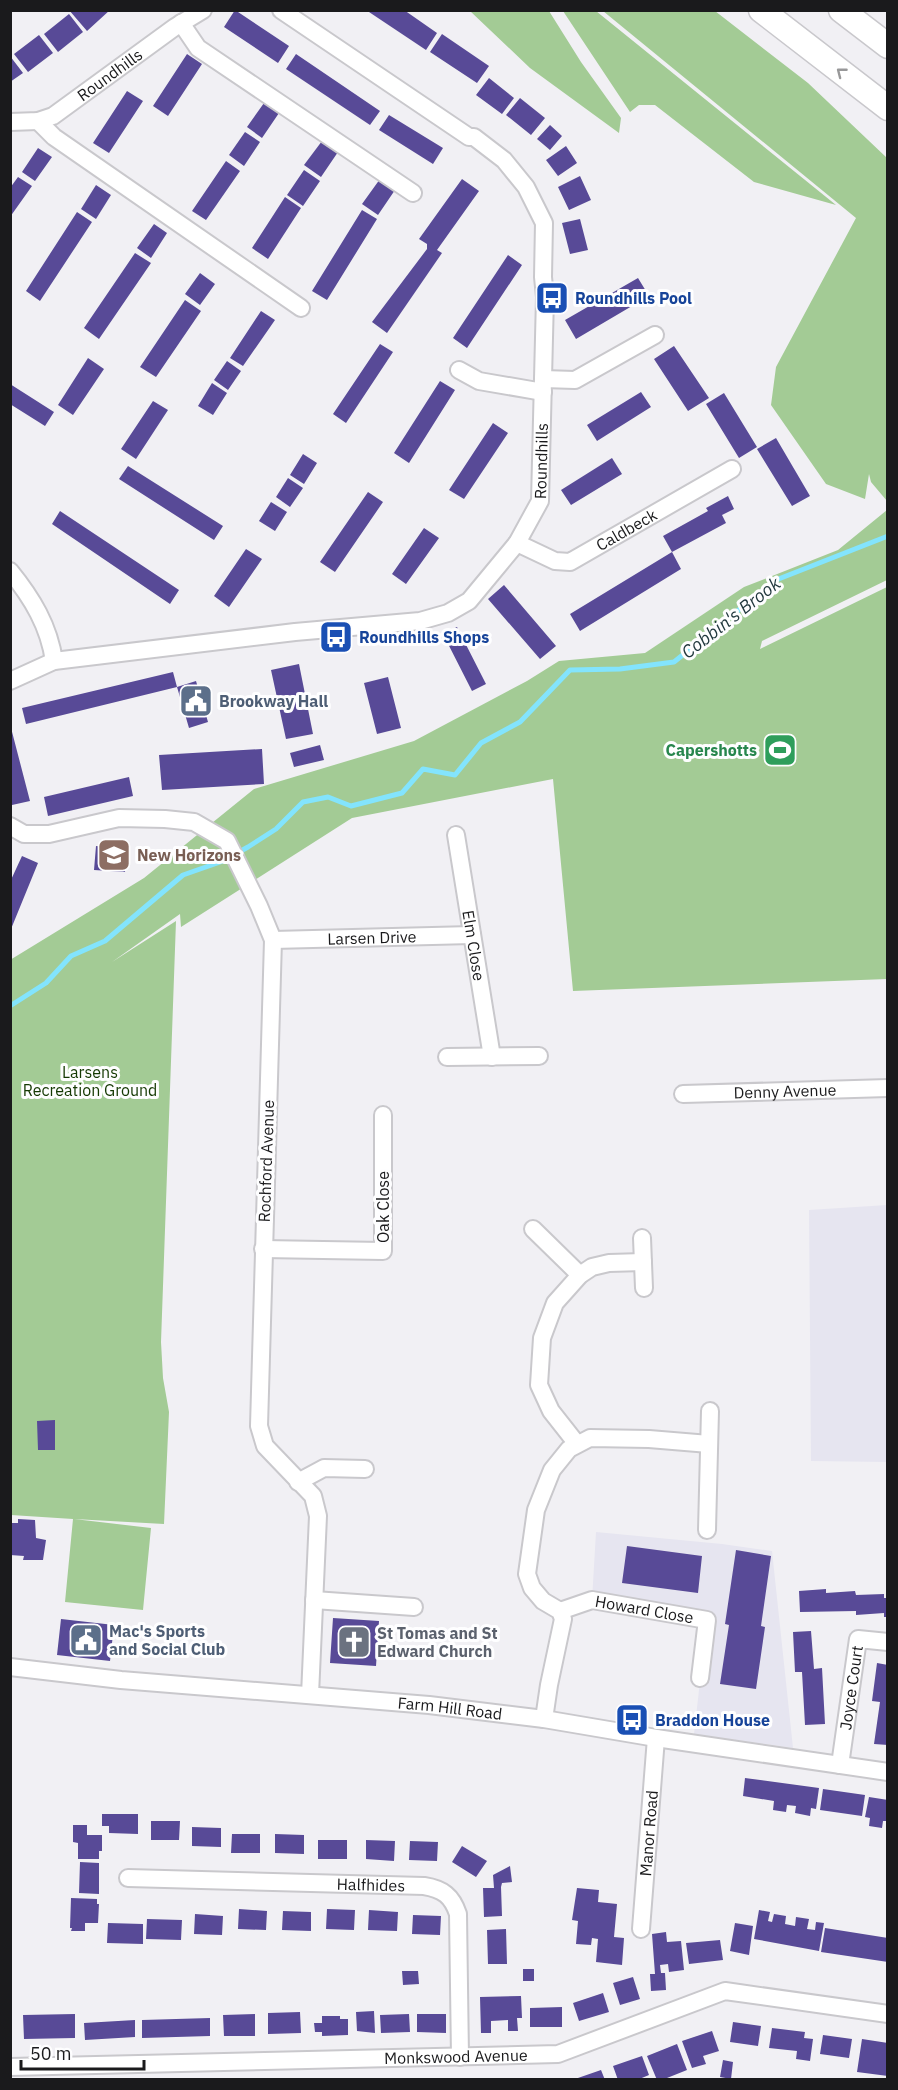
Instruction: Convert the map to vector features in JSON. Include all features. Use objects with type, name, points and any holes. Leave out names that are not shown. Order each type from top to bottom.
[{"type":"highway","points":[[761,10],[888,108]]},
{"type":"highway","points":[[841,10],[888,46]]},
{"type":"street","name":"Roundhills","points":[[10,122],[39,121],[53,116],[181,23],[203,10]]},
{"type":"street","name":"Roundhills","points":[[10,681],[54,660],[295,632],[420,621],[448,613],[469,600],[517,543],[540,501],[544,223],[526,187],[504,160],[474,137],[469,137],[281,10]]},
{"type":"street","points":[[181,23],[198,48],[413,193]]},
{"type":"street","points":[[39,121],[54,137],[301,308]]},
{"type":"street","points":[[459,370],[479,381],[543,386],[575,380],[655,335]]},
{"type":"street","name":"Caldbeck","points":[[517,543],[555,561],[570,562],[732,469]]},
{"type":"street","points":[[10,571],[31,597],[51,641],[54,660]]},
{"type":"street","name":"Rochford Avenue","points":[[10,826],[24,834],[49,834],[119,819],[165,819],[194,822],[227,841],[273,940],[259,1426],[265,1446],[313,1496],[318,1516],[310,1695]]},
{"type":"street","name":"Elm Close","points":[[456,835],[492,1057]]},
{"type":"street","name":"Larsen Drive","points":[[273,940],[472,935]]},
{"type":"street","points":[[447,1058],[539,1056]]},
{"type":"street","name":"Denny Avenue","points":[[684,1094],[888,1088]]},
{"type":"street","name":"Oak Close","points":[[263,1249],[383,1251],[383,1115]]},
{"type":"street","points":[[533,1229],[580,1275]]},
{"type":"street","points":[[642,1238],[644,1288]]},
{"type":"street","points":[[577,1444],[551,1411],[539,1385],[542,1338],[555,1303],[580,1275],[592,1267],[609,1263],[643,1262]]},
{"type":"street","points":[[707,1530],[710,1411]]},
{"type":"street","points":[[544,1719],[563,1619],[560,1611],[543,1601],[532,1588],[527,1574],[536,1510],[552,1470],[569,1449],[590,1438],[649,1439],[709,1444]]},
{"type":"street","points":[[298,1482],[324,1468],[365,1469]]},
{"type":"street","points":[[314,1600],[414,1607]]},
{"type":"street","name":"Howard Close","points":[[560,1611],[592,1600],[707,1620],[700,1678]]},
{"type":"street","name":"Joyce Court","points":[[840,1765],[858,1639],[888,1642]]},
{"type":"street","name":"Farm Hill Road","points":[[10,1667],[121,1680],[429,1705],[544,1719],[888,1772]]},
{"type":"street","name":"Manor Road","points":[[641,1929],[656,1738]]},
{"type":"street","name":"Halfhides","points":[[128,1878],[424,1886],[443,1891],[451,1897],[458,1914],[460,2057]]},
{"type":"street","name":"Monkswood Avenue","points":[[10,2067],[558,2054],[725,1991],[888,2014]]},
{"type":"shaded area","points":[[887,1205],[887,1462],[811,1461],[809,1210]]},
{"type":"shaded area","points":[[596,1532],[772,1551],[793,1748],[694,1734],[707,1620],[592,1600]]},
{"type":"green space","points":[[470,11],[549,11],[581,62],[621,118],[619,133],[530,68]]},
{"type":"green space","points":[[563,11],[596,11],[836,205],[754,182],[655,105],[639,105],[630,112]]},
{"type":"green space","points":[[603,11],[715,11],[808,83],[887,158],[887,501],[871,482],[869,474],[865,499],[826,484],[771,405],[776,367],[856,218]]},
{"type":"green space","name":"Larsens Recreation Ground","points":[[887,510],[887,580],[762,641],[760,649],[887,587],[887,979],[573,991],[553,779],[352,818],[181,927],[180,914],[112,962],[176,921],[161,1342],[163,1378],[169,1412],[164,1524],[74,1519],[151,1528],[143,1610],[65,1602],[73,1519],[11,1515],[10,960],[144,878],[254,789],[414,741],[527,681],[559,661],[645,653],[744,587],[838,550]]},
{"type":"building","points":[[69,10],[110,10],[87,31]]},
{"type":"building","points":[[235,10],[289,46],[278,63],[224,27]]},
{"type":"building","points":[[366,10],[404,10],[437,33],[426,50]]},
{"type":"building","points":[[69,14],[83,32],[58,52],[44,34]]},
{"type":"building","points":[[442,34],[489,66],[477,83],[430,52]]},
{"type":"building","points":[[39,35],[53,53],[28,72],[14,54]]},
{"type":"building","points":[[187,54],[202,64],[168,116],[153,106]]},
{"type":"building","points":[[296,54],[380,111],[370,125],[286,69]]},
{"type":"building","points":[[10,56],[23,73],[10,82]]},
{"type":"building","points":[[489,78],[514,98],[502,114],[476,95]]},
{"type":"building","points":[[127,91],[143,101],[109,153],[93,143]]},
{"type":"building","points":[[520,98],[545,118],[531,135],[506,115]]},
{"type":"building","points":[[264,103],[279,113],[262,138],[247,127]]},
{"type":"building","points":[[389,115],[443,148],[433,164],[379,130]]},
{"type":"building","points":[[550,125],[562,136],[550,150],[537,139]]},
{"type":"building","points":[[245,132],[260,142],[244,166],[229,155]]},
{"type":"building","points":[[322,141],[338,152],[321,177],[304,165]]},
{"type":"building","points":[[566,146],[577,163],[558,176],[546,160]]},
{"type":"building","points":[[38,148],[52,157],[35,181],[22,172]]},
{"type":"building","points":[[226,161],[240,171],[206,220],[192,211]]},
{"type":"building","points":[[304,170],[320,181],[303,206],[287,195]]},
{"type":"building","points":[[580,176],[591,200],[569,210],[558,187]]},
{"type":"building","points":[[18,177],[32,186],[10,217],[10,188]]},
{"type":"building","points":[[380,179],[395,190],[378,215],[362,204]]},
{"type":"building","points":[[462,179],[479,191],[437,250],[442,253],[387,333],[372,322],[427,249],[427,244],[419,239]]},
{"type":"building","points":[[96,185],[111,195],[96,219],[81,209]]},
{"type":"building","points":[[285,197],[301,208],[268,259],[252,248]]},
{"type":"building","points":[[362,210],[377,219],[327,300],[312,291]]},
{"type":"building","points":[[77,212],[92,222],[40,301],[26,291]]},
{"type":"building","points":[[580,219],[588,250],[570,254],[562,223]]},
{"type":"building","points":[[154,224],[167,233],[151,258],[137,248]]},
{"type":"building","points":[[135,253],[151,263],[99,339],[84,328]]},
{"type":"building","points":[[508,255],[522,265],[467,348],[453,338]]},
{"type":"building","points":[[200,273],[215,284],[200,305],[185,294]]},
{"type":"building","points":[[638,278],[649,296],[576,339],[565,320]]},
{"type":"building","points":[[185,300],[201,311],[156,377],[140,367]]},
{"type":"building","points":[[261,311],[275,320],[243,366],[230,358]]},
{"type":"building","points":[[380,344],[393,352],[346,423],[333,414]]},
{"type":"building","points":[[674,346],[709,398],[688,411],[654,359]]},
{"type":"building","points":[[88,358],[104,369],[73,415],[58,405]]},
{"type":"building","points":[[227,361],[241,371],[228,390],[214,380]]},
{"type":"building","points":[[440,381],[455,390],[409,463],[394,453]]},
{"type":"building","points":[[212,383],[227,393],[213,415],[198,406]]},
{"type":"building","points":[[10,384],[54,412],[45,426],[10,404]]},
{"type":"building","points":[[641,392],[651,407],[597,441],[587,425]]},
{"type":"building","points":[[724,393],[757,447],[739,458],[706,404]]},
{"type":"building","points":[[153,401],[168,410],[136,459],[121,449]]},
{"type":"building","points":[[493,423],[508,433],[464,499],[449,490]]},
{"type":"building","points":[[776,438],[810,496],[792,506],[757,449]]},
{"type":"building","points":[[303,454],[317,463],[304,484],[290,475]]},
{"type":"building","points":[[612,458],[622,474],[571,505],[561,490]]},
{"type":"building","points":[[128,466],[223,526],[214,540],[119,479]]},
{"type":"building","points":[[288,478],[303,488],[290,507],[276,497]]},
{"type":"building","points":[[368,492],[383,502],[335,572],[320,562]]},
{"type":"building","points":[[728,496],[734,509],[722,515],[726,523],[672,552],[663,536],[708,511],[706,508]]},
{"type":"building","points":[[271,502],[287,512],[275,531],[259,521]]},
{"type":"building","points":[[60,511],[179,590],[170,604],[52,524]]},
{"type":"building","points":[[424,528],[439,538],[406,584],[392,574]]},
{"type":"building","points":[[246,549],[262,559],[229,607],[214,596]]},
{"type":"building","points":[[672,552],[681,569],[580,631],[570,614]]},
{"type":"building","points":[[504,585],[556,646],[540,659],[488,599]]},
{"type":"building","points":[[457,627],[486,684],[472,691],[443,634]]},
{"type":"building","points":[[299,664],[313,734],[286,739],[271,670]]},
{"type":"building","points":[[173,672],[177,687],[26,724],[22,708]]},
{"type":"building","points":[[388,677],[401,728],[377,734],[364,683]]},
{"type":"building","points":[[196,681],[208,722],[189,728],[177,687]]},
{"type":"building","points":[[10,724],[30,801],[12,805],[10,797]]},
{"type":"building","points":[[320,745],[324,760],[294,767],[290,753]]},
{"type":"building","points":[[262,749],[264,784],[162,790],[159,755]]},
{"type":"building","points":[[129,777],[133,796],[48,816],[44,797]]},
{"type":"building","points":[[96,846],[127,849],[125,872],[94,870]]},
{"type":"building","points":[[22,856],[38,863],[11,929],[10,882]]},
{"type":"building","points":[[55,1420],[55,1450],[38,1450],[37,1421]]},
{"type":"building","points":[[18,1519],[35,1520],[36,1538],[46,1540],[43,1560],[23,1560],[24,1556],[10,1555],[10,1523],[18,1523]]},
{"type":"building","points":[[627,1546],[702,1556],[698,1593],[622,1583]]},
{"type":"building","points":[[736,1550],[771,1556],[761,1626],[765,1627],[756,1689],[720,1684],[729,1625],[725,1624]]},
{"type":"building","points":[[826,1589],[826,1593],[855,1591],[856,1595],[884,1594],[884,1598],[888,1598],[888,1617],[884,1617],[884,1613],[856,1615],[856,1611],[800,1612],[799,1591]]},
{"type":"building","name":"St Tomas and St Edward Church","points":[[333,1618],[379,1621],[376,1666],[330,1663]]},
{"type":"building","name":"Mac's Sports and Social Club","points":[[61,1619],[114,1625],[110,1661],[57,1655]]},
{"type":"building","points":[[811,1631],[814,1669],[822,1668],[825,1724],[805,1725],[802,1672],[795,1672],[793,1632]]},
{"type":"building","points":[[877,1663],[888,1665],[888,1745],[874,1744],[880,1702],[872,1701]]},
{"type":"building","points":[[745,1778],[819,1788],[816,1809],[811,1808],[810,1816],[795,1813],[796,1806],[787,1805],[786,1812],[773,1810],[774,1801],[743,1796]]},
{"type":"building","points":[[823,1789],[865,1795],[862,1816],[820,1810]]},
{"type":"building","points":[[869,1797],[888,1800],[888,1821],[883,1821],[882,1828],[869,1826],[870,1818],[865,1817]]},
{"type":"building","points":[[102,1814],[138,1814],[138,1834],[109,1833],[109,1826],[102,1826]]},
{"type":"building","points":[[151,1821],[180,1821],[179,1840],[151,1840]]},
{"type":"building","points":[[73,1825],[87,1825],[87,1835],[102,1835],[102,1851],[99,1851],[99,1859],[78,1859],[78,1843],[73,1842]]},
{"type":"building","points":[[192,1827],[221,1828],[221,1847],[192,1846]]},
{"type":"building","points":[[232,1834],[260,1834],[260,1853],[231,1853]]},
{"type":"building","points":[[275,1834],[304,1835],[304,1854],[275,1853]]},
{"type":"building","points":[[318,1840],[347,1840],[347,1859],[318,1859]]},
{"type":"building","points":[[366,1840],[395,1841],[394,1861],[366,1859]]},
{"type":"building","points":[[410,1841],[438,1842],[437,1861],[409,1860]]},
{"type":"building","points":[[462,1846],[487,1861],[476,1877],[452,1862]]},
{"type":"building","points":[[80,1862],[99,1863],[99,1894],[79,1893]]},
{"type":"building","points":[[510,1866],[512,1882],[502,1883],[501,1887],[502,1916],[484,1917],[483,1888],[494,1888],[493,1875]]},
{"type":"building","points":[[577,1888],[599,1890],[598,1902],[617,1904],[614,1937],[624,1938],[622,1965],[596,1962],[598,1939],[592,1938],[591,1945],[576,1944],[578,1921],[572,1920]]},
{"type":"building","points":[[71,1898],[97,1899],[98,1923],[85,1923],[85,1931],[71,1931]]},
{"type":"building","points":[[239,1909],[267,1911],[266,1930],[238,1929]]},
{"type":"building","points":[[327,1909],[355,1910],[354,1930],[326,1929]]},
{"type":"building","points":[[369,1910],[398,1912],[397,1931],[368,1930]]},
{"type":"building","points":[[759,1910],[770,1912],[768,1921],[772,1922],[774,1914],[786,1916],[785,1924],[795,1926],[796,1917],[809,1919],[807,1929],[815,1930],[816,1922],[824,1923],[819,1951],[754,1939]]},
{"type":"building","points":[[283,1911],[311,1912],[311,1931],[282,1930]]},
{"type":"building","points":[[195,1914],[223,1916],[222,1935],[194,1934]]},
{"type":"building","points":[[413,1915],[441,1916],[440,1935],[412,1934]]},
{"type":"building","points":[[147,1919],[182,1920],[181,1940],[146,1939]]},
{"type":"building","points":[[108,1923],[143,1924],[143,1944],[107,1943]]},
{"type":"building","points":[[735,1923],[753,1926],[749,1955],[730,1951]]},
{"type":"building","points":[[825,1928],[888,1938],[888,1962],[821,1952]]},
{"type":"building","points":[[506,1929],[507,1964],[488,1964],[487,1930]]},
{"type":"building","points":[[666,1932],[667,1942],[681,1941],[684,1970],[669,1972],[668,1964],[660,1965],[661,1973],[665,1973],[666,1990],[651,1991],[650,1974],[655,1974],[652,1934]]},
{"type":"building","points":[[720,1940],[723,1960],[689,1964],[686,1943]]},
{"type":"building","points":[[523,1969],[534,1969],[534,1981],[523,1981]]},
{"type":"building","points":[[402,1971],[418,1971],[419,1984],[403,1985]]},
{"type":"building","points":[[633,1977],[640,1999],[620,2005],[613,1983]]},
{"type":"building","points":[[603,1993],[609,2012],[579,2021],[573,2003]]},
{"type":"building","points":[[521,1996],[522,2018],[517,2018],[518,2031],[508,2031],[508,2020],[491,2021],[491,2033],[481,2033],[480,1997]]},
{"type":"building","points":[[562,2007],[562,2027],[530,2027],[530,2008]]},
{"type":"building","points":[[374,2011],[375,2033],[357,2031],[356,2012]]},
{"type":"building","points":[[300,2012],[301,2033],[268,2034],[268,2013]]},
{"type":"building","points":[[75,2014],[75,2038],[24,2039],[23,2015]]},
{"type":"building","points":[[255,2014],[255,2036],[224,2036],[223,2015]]},
{"type":"building","points":[[409,2014],[410,2032],[381,2033],[380,2015]]},
{"type":"building","points":[[417,2014],[446,2014],[446,2033],[417,2032]]},
{"type":"building","points":[[322,2016],[340,2016],[340,2019],[348,2019],[348,2035],[322,2036],[322,2032],[315,2032],[314,2023],[322,2023]]},
{"type":"building","points":[[210,2018],[210,2036],[142,2038],[142,2020]]},
{"type":"building","points":[[135,2020],[135,2037],[85,2040],[84,2023]]},
{"type":"building","points":[[733,2022],[761,2026],[758,2046],[730,2042]]},
{"type":"building","points":[[772,2028],[805,2032],[804,2038],[813,2039],[810,2061],[796,2059],[797,2051],[769,2048]]},
{"type":"building","points":[[712,2031],[719,2051],[703,2056],[706,2064],[692,2068],[682,2041]]},
{"type":"building","points":[[823,2035],[852,2039],[849,2058],[820,2054]]},
{"type":"building","points":[[862,2039],[888,2043],[888,2076],[857,2072]]},
{"type":"building","points":[[677,2044],[687,2070],[657,2080],[647,2056]]},
{"type":"building","points":[[642,2056],[649,2075],[637,2080],[618,2080],[613,2066]]},
{"type":"building","points":[[723,2060],[733,2062],[731,2079],[720,2077]]},
{"type":"building","points":[[601,2070],[605,2080],[575,2080],[575,2079]]},
{"type":"waterway","name":"Cobbin's Brook","points":[[10,1006],[46,983],[71,956],[105,941],[183,875],[223,861],[248,847],[276,829],[303,802],[328,797],[351,806],[402,793],[423,769],[455,775],[481,743],[520,722],[570,670],[620,669],[674,662],[776,580],[888,536]]},
{"type":"place","name":"Roundhills Pool","points":[[552,298]]},
{"type":"place","name":"Roundhills Shops","points":[[336,637]]},
{"type":"place","name":"Brookway Hall","points":[[196,701]]},
{"type":"place","name":"Capershotts","points":[[780,750]]},
{"type":"place","name":"New Horizons","points":[[114,855]]},
{"type":"place","name":"Mac's Sports and Social Club","points":[[86,1640]]},
{"type":"place","name":"St Tomas and St Edward Church","points":[[354,1642]]},
{"type":"place","name":"Braddon House","points":[[632,1720]]}]
